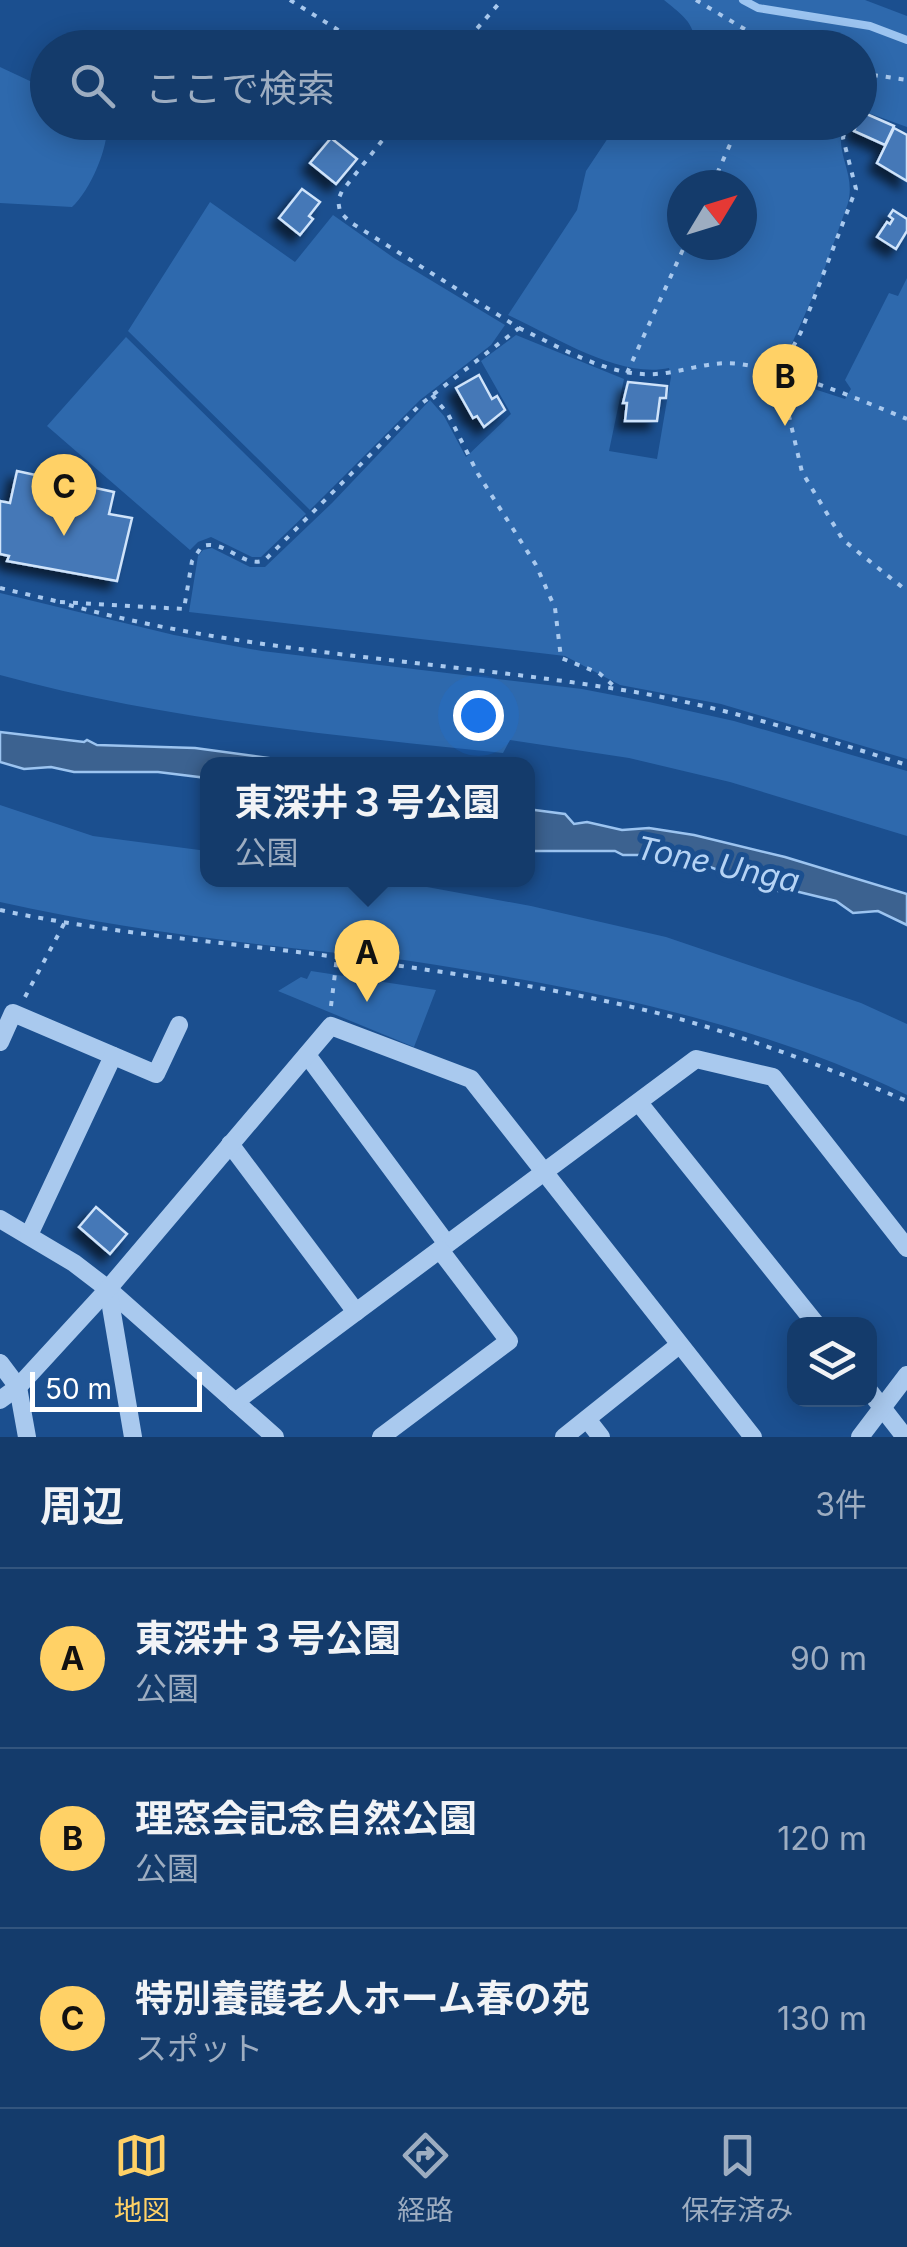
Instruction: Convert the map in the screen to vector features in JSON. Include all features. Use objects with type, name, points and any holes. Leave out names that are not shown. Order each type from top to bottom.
[{"type":"street","points":[[0,1042],[13,1013],[156,1074],[179,1025]]},
{"type":"street","points":[[0,1400],[18,1387],[108,1289],[332,1026],[471,1080],[753,1437]]},
{"type":"street","points":[[307,1055],[509,1341],[381,1437]]},
{"type":"street","points":[[29,1235],[112,1056]]},
{"type":"street","points":[[235,1402],[696,1059],[773,1077],[907,1248]]},
{"type":"street","points":[[639,1103],[810,1317]]},
{"type":"street","points":[[230,1144],[356,1312]]},
{"type":"street","points":[[0,1219],[74,1263],[108,1289],[274,1437]]},
{"type":"street","points":[[108,1289],[134,1437]]},
{"type":"street","points":[[564,1437],[679,1345]]},
{"type":"street","points":[[0,1363],[18,1387],[26,1437]]},
{"type":"street","points":[[860,1437],[907,1375]]},
{"type":"street","points":[[877,1401],[905,1437]]},
{"type":"street","points":[[131,1416],[148,1437]]},
{"type":"street","points":[[587,1419],[601,1437]]},
{"type":"path","points":[[290,0],[339,30]]},
{"type":"path","points":[[476,30],[502,0]]},
{"type":"path","points":[[696,0],[746,30]]},
{"type":"path","points":[[877,76],[907,80]]},
{"type":"path","points":[[384,140],[342,192],[338,200],[340,212],[520,328],[584,359],[626,373],[652,374],[736,364],[835,390],[907,419]]},
{"type":"path","points":[[719,170],[732,140]]},
{"type":"path","points":[[844,140],[856,189],[801,332],[779,373],[802,472],[843,540],[907,591]]},
{"type":"path","points":[[626,373],[678,260]]},
{"type":"path","points":[[60,602],[184,610],[192,560],[202,546],[216,544],[252,562],[265,560],[432,396],[520,328]]},
{"type":"path","points":[[432,396],[448,414],[478,474],[536,565],[555,608],[561,658],[599,673],[618,690]]},
{"type":"path","points":[[0,588],[137,623],[228,640],[618,690],[754,716],[907,764]]},
{"type":"path","points":[[0,910],[201,943],[337,957],[548,991],[664,1015],[771,1047],[907,1101]]},
{"type":"path","points":[[13,1013],[20,1007],[65,921]]},
{"type":"path","points":[[330,1004],[337,957]]},
{"type":"shaded area","points":[[664,0],[865,0],[907,16],[907,127],[877,116],[877,30],[693,30]]},
{"type":"shaded area","points":[[0,67],[30,81],[30,140],[106,140],[97,168],[72,207],[0,203]]},
{"type":"shaded area","points":[[607,140],[841,140],[849,182],[848,203],[822,276],[777,377],[845,399],[851,389],[845,380],[889,293],[898,296],[907,278],[907,759],[721,704],[620,685],[565,656],[189,612],[198,556],[203,550],[212,548],[250,567],[265,567],[430,400],[444,416],[466,457],[511,414],[481,361],[516,335],[624,379],[609,451],[657,459],[671,377],[669,368],[650,370],[608,362],[508,315],[577,210],[586,171]]},
{"type":"shaded area","points":[[210,202],[295,262],[333,215],[394,258],[505,325],[491,345],[420,400],[310,510],[128,331]]},
{"type":"shaded area","points":[[126,337],[306,514],[261,557],[252,557],[211,537],[190,550],[47,426]]},
{"type":"shaded area","points":[[0,593],[174,635],[262,651],[582,689],[734,721],[907,771],[907,836],[730,782],[629,758],[510,740],[503,753],[250,724],[124,704],[0,675]]},
{"type":"shaded area","points":[[0,805],[93,836],[200,850],[200,887],[427,887],[531,906],[666,937],[861,1003],[907,1024],[907,1095],[786,1046],[597,994],[404,960],[125,926],[0,902]]},
{"type":"shaded area","points":[[311,971],[436,990],[414,1047],[278,991],[301,977],[307,979]]},
{"type":"water","points":[[0,732],[87,740],[97,745],[195,748],[261,757],[200,757],[200,777],[158,772],[74,772],[51,767],[24,769],[0,762]]},
{"type":"water","name":"Tone Unga","points":[[535,810],[565,814],[574,824],[587,822],[622,830],[649,828],[694,835],[785,857],[907,894],[907,925],[878,911],[853,913],[836,901],[778,891],[707,866],[681,867],[655,855],[623,855],[615,851],[535,851]]},
{"type":"building","points":[[877,119],[894,126],[885,145],[874,140],[877,140]]},
{"type":"building","points":[[894,128],[907,135],[907,181],[877,163]]},
{"type":"building","points":[[329,140],[357,159],[336,184],[310,163]]},
{"type":"building","points":[[302,189],[320,202],[300,235],[279,218]]},
{"type":"building","points":[[893,210],[907,219],[907,231],[896,249],[877,237],[893,219],[889,216]]},
{"type":"building","points":[[479,375],[492,399],[497,396],[505,410],[484,427],[477,416],[473,418],[456,388]]},
{"type":"building","points":[[628,382],[667,386],[666,398],[660,398],[657,421],[625,421],[627,403],[623,403]]},
{"type":"building","points":[[17,471],[114,492],[109,514],[132,518],[117,581],[7,561],[9,556],[0,554],[0,501],[10,503]]},
{"type":"building","points":[[96,1207],[127,1234],[110,1254],[79,1227]]},
{"type":"waterway","points":[[743,0],[758,8],[870,26],[907,40]]},
{"type":"place","name":"理窓会記念自然公園","points":[[785,426]]},
{"type":"place","name":"特別養護老人ホーム春の苑","points":[[64,536]]},
{"type":"place","name":"東深井３号公園","points":[[367,1002]]}]
